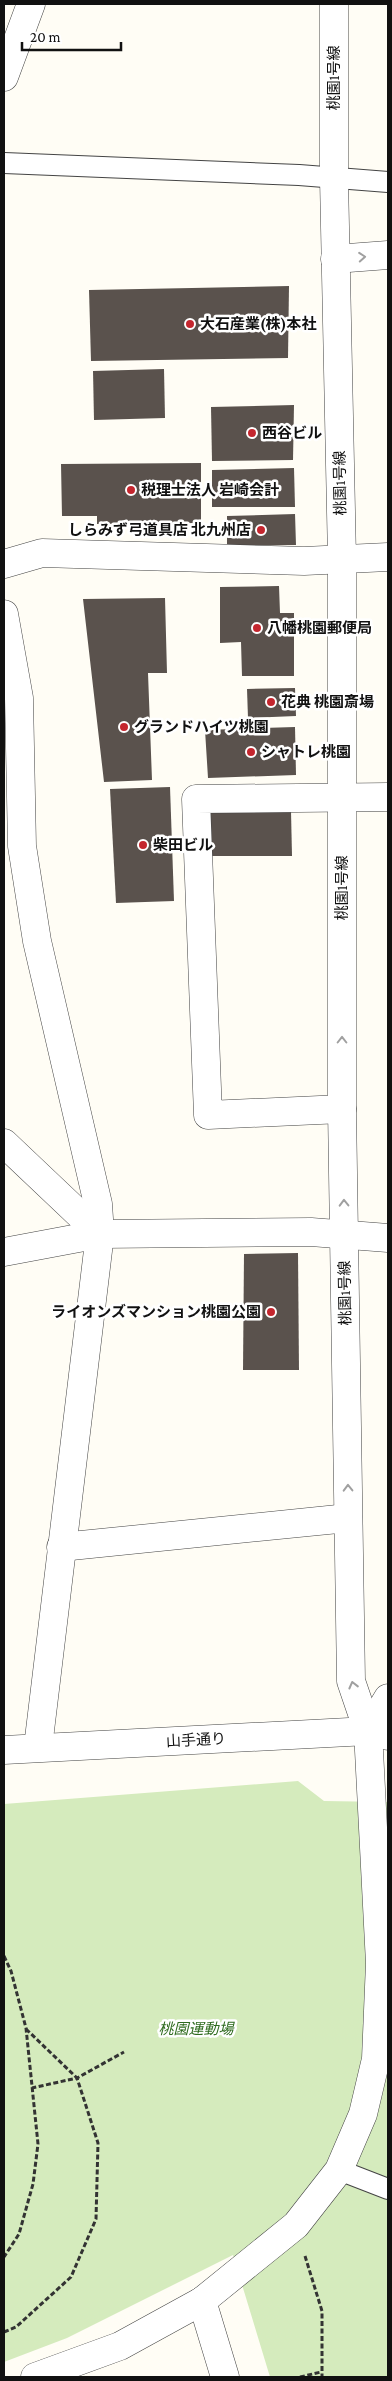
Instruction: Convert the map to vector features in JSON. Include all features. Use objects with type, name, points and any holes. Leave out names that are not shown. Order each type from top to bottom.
[{"type":"street","points":[[4,77],[31,4]]},
{"type":"street","name":"桃園1号線","points":[[36,2377],[120,2346],[202,2301],[296,2225],[339,2170],[363,2114],[376,2059],[384,1963],[378,1734],[351,1681],[342,1109],[342,559],[335,260],[334,4]]},
{"type":"street","points":[[335,260],[388,256]]},
{"type":"street","points":[[4,564],[42,553],[304,561],[388,557]]},
{"type":"street","points":[[4,614],[19,698],[22,846],[37,941],[98,1204],[100,1234],[38,1747]]},
{"type":"street","points":[[342,1109],[208,1115],[196,799],[388,797]]},
{"type":"street","points":[[4,1143],[100,1234]]},
{"type":"street","points":[[4,1252],[100,1234],[311,1232],[388,1238]]},
{"type":"street","points":[[61,1548],[348,1518]]},
{"type":"street","points":[[378,1734],[388,1698]]},
{"type":"street","name":"山手通り","points":[[4,1750],[38,1747],[378,1734]]},
{"type":"street","points":[[202,2301],[225,2377]]},
{"type":"lane","points":[[4,163],[299,175],[388,182]]},
{"type":"lane","points":[[339,2170],[388,2189]]},
{"type":"path","points":[[4,1956],[11,1971],[26,2028],[38,2144],[33,2184],[19,2234],[4,2256]]},
{"type":"path","points":[[4,2332],[16,2327],[71,2277],[96,2219],[98,2143],[77,2078],[26,2028]]},
{"type":"path","points":[[32,2088],[77,2078],[124,2052]]},
{"type":"path","points":[[296,2225],[322,2311],[322,2377]]},
{"type":"path","points":[[300,2377],[321,2372]]},
{"type":"green space","name":"桃園運動場","points":[[298,1781],[324,1801],[388,1802],[388,2377],[270,2377],[233,2255],[67,2338],[4,2362],[4,1804]]},
{"type":"building","name":"大石産業(株)本社","points":[[289,286],[288,358],[91,361],[89,290]]},
{"type":"building","points":[[164,369],[165,418],[94,420],[93,371]]},
{"type":"building","name":"西谷ビル","points":[[294,405],[293,460],[212,461],[211,407]]},
{"type":"building","name":"税理士法人 岩崎会計","points":[[201,463],[201,523],[97,524],[97,516],[62,516],[61,464]]},
{"type":"building","points":[[294,468],[295,507],[212,507],[212,470]]},
{"type":"building","name":"しらみず弓道具店 北九州店","points":[[295,514],[296,545],[227,546],[227,516]]},
{"type":"building","name":"八幡桃園郵便局","points":[[279,586],[280,613],[294,613],[294,676],[242,676],[241,642],[220,643],[220,587]]},
{"type":"building","name":"グランドハイツ桃園","points":[[165,598],[167,673],[148,673],[152,780],[104,782],[83,599]]},
{"type":"building","name":"花典 桃園斎場","points":[[295,688],[296,716],[248,718],[247,689]]},
{"type":"building","name":"シャトレ桃園","points":[[295,727],[296,775],[208,778],[205,730]]},
{"type":"building","name":"柴田ビル","points":[[170,787],[174,901],[116,903],[110,789]]},
{"type":"building","points":[[291,811],[292,856],[211,856],[209,812]]},
{"type":"building","name":"ライオンズマンション桃園公園","points":[[298,1253],[299,1370],[243,1370],[244,1254]]},
{"type":"place","name":"大石産業(株)本社","points":[[190,324]]},
{"type":"place","name":"西谷ビル","points":[[252,433]]},
{"type":"place","name":"税理士法人 岩崎会計","points":[[131,490]]},
{"type":"place","name":"しらみず弓道具店 北九州店","points":[[261,530]]},
{"type":"place","name":"八幡桃園郵便局","points":[[257,628]]},
{"type":"place","name":"花典 桃園斎場","points":[[271,702]]},
{"type":"place","name":"グランドハイツ桃園","points":[[124,727]]},
{"type":"place","name":"シャトレ桃園","points":[[251,752]]},
{"type":"place","name":"柴田ビル","points":[[143,845]]},
{"type":"place","name":"ライオンズマンション桃園公園","points":[[271,1312]]}]
